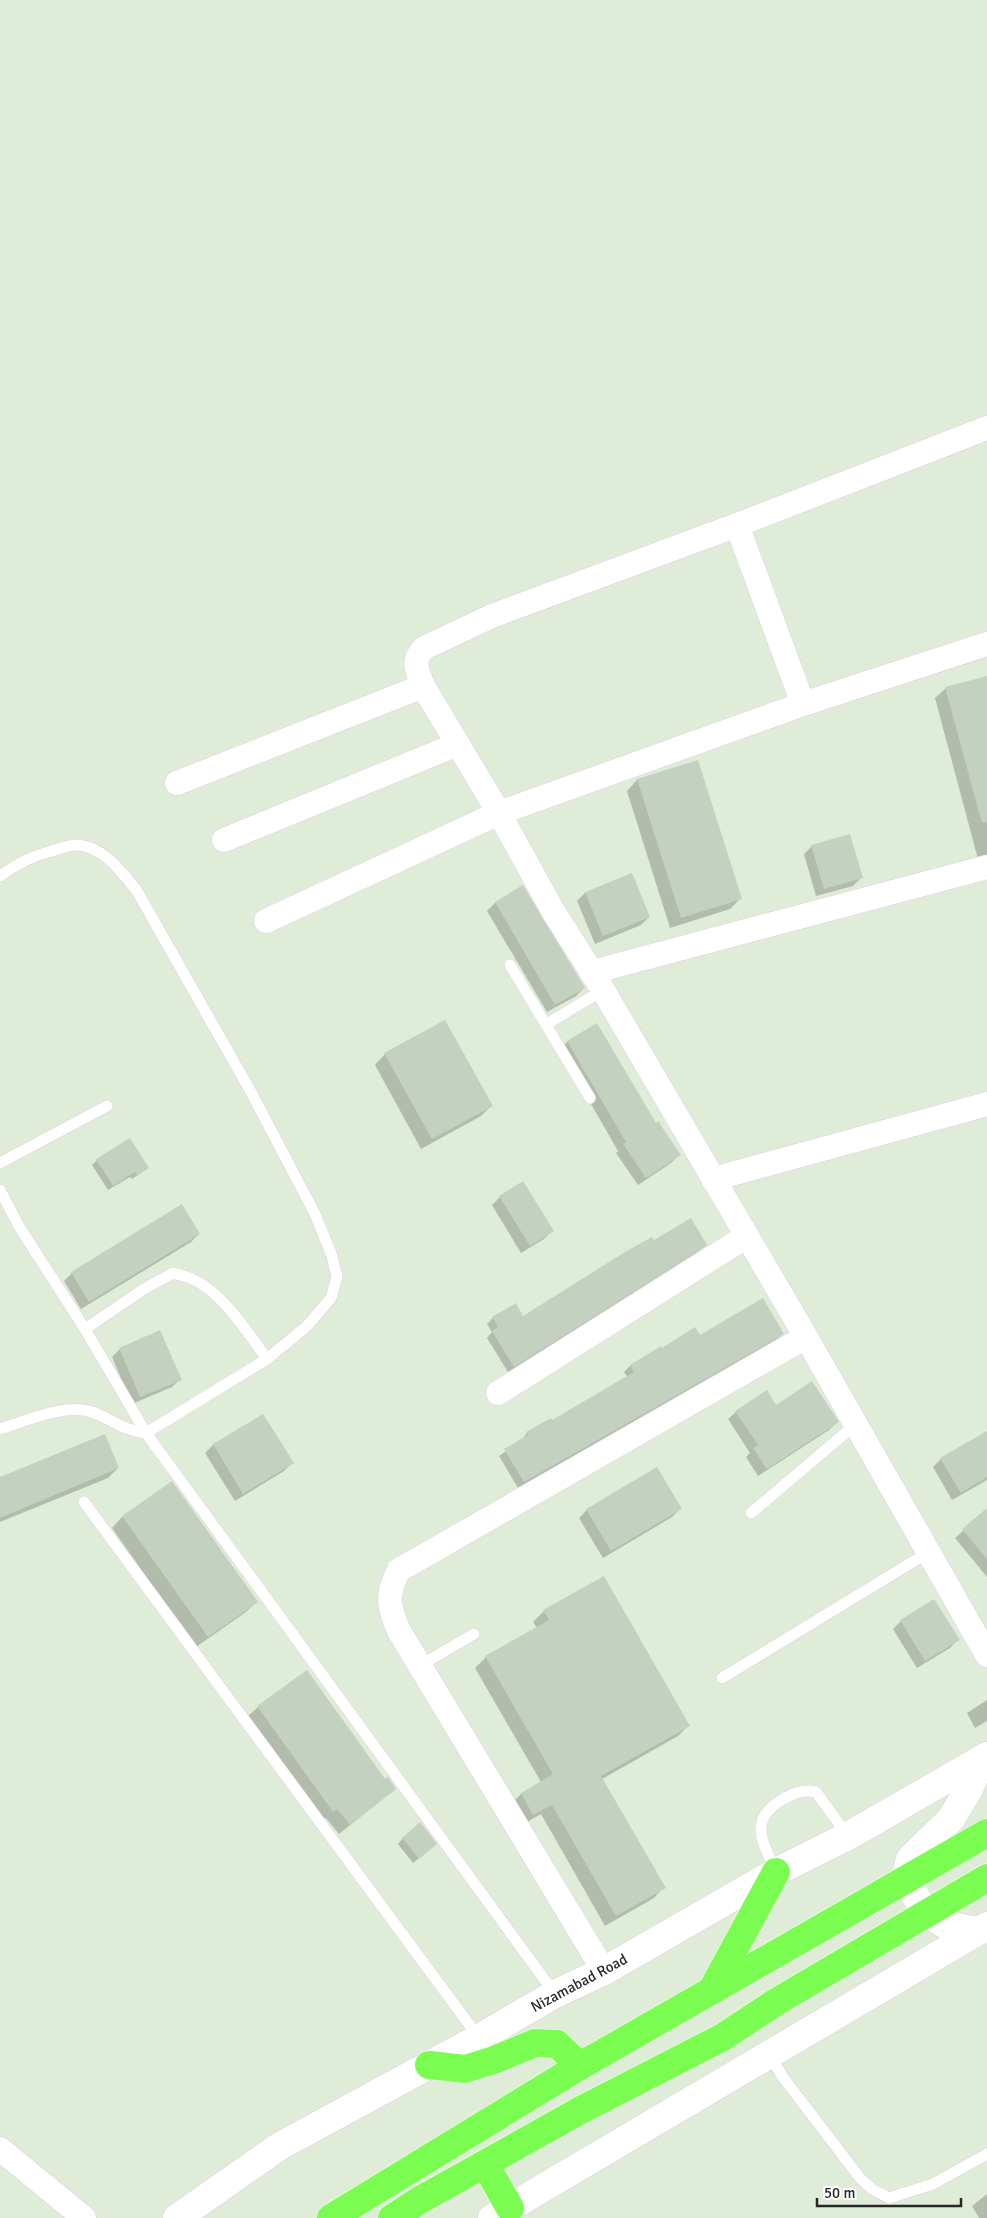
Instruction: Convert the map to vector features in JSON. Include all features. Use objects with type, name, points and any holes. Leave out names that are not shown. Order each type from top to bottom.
[{"type":"highway","points":[[331,2218],[580,2066],[987,1833]]},
{"type":"highway","points":[[712,1990],[776,1872]]},
{"type":"highway","points":[[392,2218],[582,2110],[723,2037],[776,2002],[987,1878]]},
{"type":"highway","points":[[860,1905],[875,1910],[882,1915],[884,1922],[878,1941]]},
{"type":"highway","points":[[429,2065],[465,2069],[494,2060],[535,2043],[557,2044],[580,2066]]},
{"type":"highway","points":[[485,2164],[501,2213]]},
{"type":"main road","name":"Nizamabad Road","points":[[177,2218],[280,2146],[479,2038],[555,1994],[604,1971],[776,1872],[848,1836],[985,1757]]},
{"type":"main road","points":[[982,1929],[946,1925],[926,1913],[905,1880],[910,1859],[952,1819],[985,1757]]},
{"type":"main road","points":[[501,2213],[982,1929]]},
{"type":"street","points":[[987,428],[736,526],[492,616],[424,648],[417,655],[415,667],[423,686],[499,812],[553,911],[597,981],[806,1337],[987,1655]]},
{"type":"street","points":[[736,526],[803,704]]},
{"type":"street","points":[[266,921],[499,812],[803,704],[987,644]]},
{"type":"street","points":[[177,783],[423,686]]},
{"type":"street","points":[[224,840],[458,744]]},
{"type":"street","points":[[597,981],[987,867]]},
{"type":"street","points":[[713,1179],[987,1104]]},
{"type":"street","points":[[498,1394],[747,1236]]},
{"type":"street","points":[[604,1971],[422,1665],[399,1630],[390,1610],[390,1593],[400,1570],[806,1337]]},
{"type":"street","points":[[0,2149],[84,2218]]},
{"type":"lane","points":[[0,876],[12,867],[34,856],[76,845],[95,850],[117,867],[136,891],[251,1092],[315,1214],[332,1256],[337,1277],[330,1298],[307,1326],[267,1359],[146,1433],[129,1431],[91,1412],[78,1410],[54,1412],[0,1429]]},
{"type":"lane","points":[[510,964],[590,1098]]},
{"type":"lane","points":[[547,1024],[597,981]]},
{"type":"lane","points":[[0,1163],[107,1106]]},
{"type":"lane","points":[[0,1190],[20,1228],[85,1328],[146,1433],[555,1994]]},
{"type":"lane","points":[[85,1328],[144,1289],[173,1274],[193,1279],[211,1292],[235,1316],[267,1359]]},
{"type":"lane","points":[[752,1512],[856,1424]]},
{"type":"lane","points":[[84,1502],[479,2038]]},
{"type":"lane","points":[[722,1678],[929,1552]]},
{"type":"lane","points":[[422,1665],[474,1634]]},
{"type":"lane","points":[[776,1872],[762,1840],[760,1824],[763,1815],[771,1806],[798,1791],[816,1792],[848,1836]]},
{"type":"lane","points":[[770,2055],[782,2076],[860,2178],[872,2189],[889,2198],[933,2184],[987,2154]]},
{"type":"building","points":[[987,676],[987,822],[982,823],[945,687]]},
{"type":"building","points":[[698,760],[742,899],[681,918],[637,779]]},
{"type":"building","points":[[850,834],[863,878],[824,889],[811,845]]},
{"type":"building","points":[[632,873],[650,917],[603,936],[585,892]]},
{"type":"building","points":[[523,885],[585,988],[555,1005],[495,902]]},
{"type":"building","points":[[445,1020],[493,1106],[432,1139],[384,1053]]},
{"type":"building","points":[[597,1023],[656,1123],[658,1121],[681,1155],[646,1178],[623,1144],[626,1142],[567,1041]]},
{"type":"building","points":[[130,1138],[149,1168],[137,1175],[135,1172],[113,1186],[96,1159]]},
{"type":"building","points":[[523,1181],[554,1231],[530,1246],[499,1196]]},
{"type":"building","points":[[182,1204],[200,1234],[89,1302],[71,1272]]},
{"type":"building","points":[[691,1218],[707,1245],[514,1367],[492,1331],[498,1327],[492,1317],[516,1303],[523,1316],[625,1252],[652,1237],[654,1240]]},
{"type":"building","points":[[763,1298],[784,1334],[524,1482],[504,1449],[528,1435],[526,1432],[551,1418],[552,1420],[634,1372],[630,1365],[661,1346],[662,1348],[695,1327],[700,1335]]},
{"type":"building","points":[[160,1330],[182,1380],[140,1397],[119,1348]]},
{"type":"building","points":[[812,1381],[839,1422],[767,1469],[753,1448],[758,1445],[735,1411],[767,1390],[776,1405]]},
{"type":"building","points":[[263,1414],[294,1463],[243,1494],[213,1444]]},
{"type":"building","points":[[987,1431],[987,1477],[961,1493],[940,1458]]},
{"type":"building","points":[[105,1434],[119,1468],[0,1518],[0,1477]]},
{"type":"building","points":[[657,1467],[682,1509],[611,1551],[586,1509]]},
{"type":"building","points":[[172,1481],[258,1602],[208,1637],[122,1516]]},
{"type":"building","points":[[987,1508],[987,1559],[962,1529]]},
{"type":"building","points":[[604,1576],[690,1726],[601,1776],[666,1888],[616,1916],[552,1805],[533,1815],[521,1793],[553,1774],[485,1656],[549,1620],[543,1610]]},
{"type":"building","points":[[934,1599],[960,1640],[925,1661],[900,1620]]},
{"type":"building","points":[[307,1670],[385,1779],[388,1777],[396,1789],[350,1825],[337,1809],[333,1812],[257,1706]]},
{"type":"building","points":[[420,1822],[437,1844],[419,1859],[402,1838]]}]
